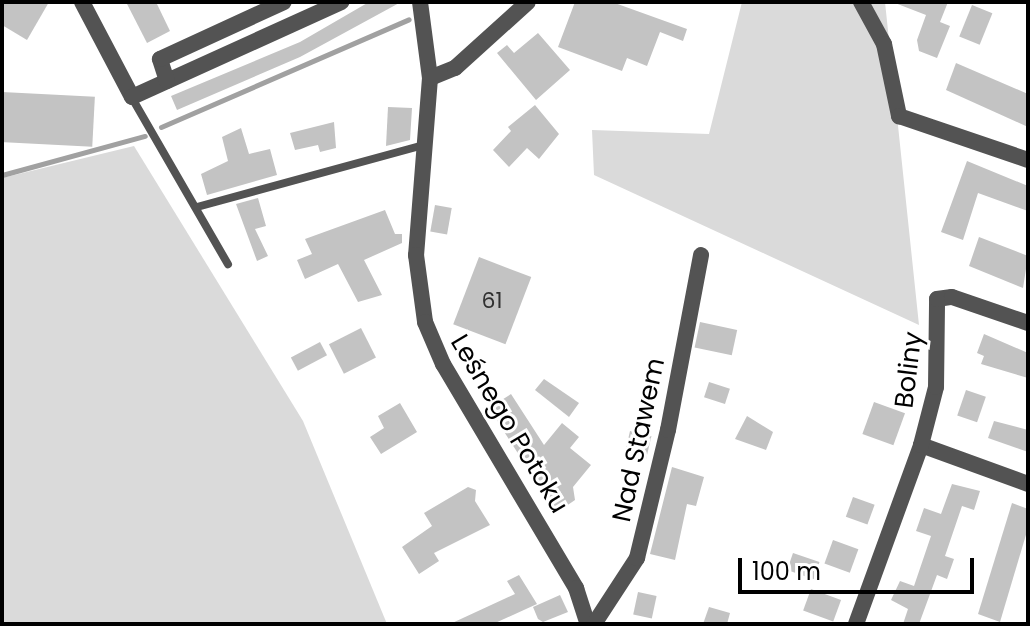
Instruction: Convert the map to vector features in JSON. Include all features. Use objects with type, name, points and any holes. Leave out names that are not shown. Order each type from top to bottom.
[{"type":"street","points":[[82,2],[132,97],[341,2]]},
{"type":"street","points":[[167,81],[160,59],[287,2],[301,21]]},
{"type":"street","name":"Leśnego Potoku","points":[[420,2],[430,78],[416,255],[425,322],[443,364],[563,564],[591,624]]},
{"type":"street","points":[[430,78],[455,68],[528,2]]},
{"type":"street","points":[[861,2],[884,44],[899,116],[1028,160]]},
{"type":"street","name":"Nad Stawem","points":[[591,624],[637,558],[668,430],[701,255]]},
{"type":"street","name":"Boliny","points":[[856,624],[921,445],[936,387],[937,299],[952,297],[1028,323]]},
{"type":"street","name":"Boliny","points":[[921,445],[1028,484]]},
{"type":"lane","points":[[132,97],[228,264]]},
{"type":"lane","points":[[197,207],[425,145]]},
{"type":"shaded area","points":[[742,2],[885,2],[919,325],[594,175],[592,130],[709,134]]},
{"type":"shaded area","points":[[134,146],[303,421],[387,624],[2,624],[2,178]]},
{"type":"building","points":[[2,2],[49,2],[27,40],[2,25]]},
{"type":"building","points":[[126,2],[156,2],[170,31],[147,43]]},
{"type":"building","points":[[369,2],[401,2],[300,57],[177,110],[171,96],[300,42]]},
{"type":"building","points":[[575,2],[612,2],[687,29],[683,41],[660,32],[647,66],[627,58],[622,71],[558,47]]},
{"type":"building","points":[[948,2],[940,22],[950,26],[937,58],[919,51],[917,40],[926,15],[895,3]]},
{"type":"building","points":[[972,5],[992,13],[980,45],[959,37]]},
{"type":"building","points":[[538,33],[570,70],[536,100],[497,53],[507,45],[514,53]]},
{"type":"building","points":[[956,63],[1028,94],[1028,127],[946,90]]},
{"type":"building","points":[[2,92],[95,97],[92,147],[2,142]]},
{"type":"building","points":[[535,105],[559,134],[539,159],[527,148],[509,167],[493,150],[511,131],[508,127]]},
{"type":"building","points":[[388,107],[412,108],[410,140],[386,146]]},
{"type":"building","points":[[334,122],[336,148],[320,152],[318,145],[295,150],[290,133]]},
{"type":"building","points":[[241,128],[249,154],[270,149],[277,175],[207,195],[201,174],[228,161],[222,137]]},
{"type":"building","points":[[967,161],[1028,186],[1028,211],[978,193],[963,240],[941,232]]},
{"type":"building","points":[[258,198],[266,226],[255,229],[268,256],[257,261],[236,204]]},
{"type":"building","points":[[435,205],[452,208],[447,235],[430,232]]},
{"type":"building","points":[[385,210],[395,234],[402,234],[402,243],[364,260],[382,295],[358,302],[338,264],[305,279],[297,260],[312,254],[305,239]]},
{"type":"building","points":[[979,237],[1028,256],[1023,288],[969,266]]},
{"type":"building","points":[[479,257],[531,277],[505,344],[453,324]]},
{"type":"building","points":[[700,322],[737,330],[732,355],[695,347]]},
{"type":"building","points":[[361,328],[376,357],[344,374],[329,344]]},
{"type":"building","points":[[984,334],[1028,353],[1028,378],[981,364],[984,356],[977,353]]},
{"type":"building","points":[[320,342],[327,355],[298,371],[291,357]]},
{"type":"building","points":[[544,379],[579,403],[569,417],[535,390]]},
{"type":"building","points":[[709,382],[730,389],[725,404],[704,397]]},
{"type":"building","points":[[966,390],[986,397],[977,422],[957,416]]},
{"type":"building","points":[[511,394],[544,445],[562,423],[579,437],[570,448],[591,465],[573,487],[575,500],[556,513],[489,408]]},
{"type":"building","points":[[874,402],[905,413],[893,445],[862,434]]},
{"type":"building","points":[[400,403],[417,432],[381,454],[370,437],[384,428],[378,416]]},
{"type":"building","points":[[747,416],[773,432],[766,450],[735,439]]},
{"type":"building","points":[[994,421],[1028,430],[1028,452],[988,438]]},
{"type":"building","points":[[630,431],[651,436],[646,459],[625,454]]},
{"type":"building","points":[[672,467],[704,477],[696,506],[687,504],[675,560],[650,554]]},
{"type":"building","points":[[952,484],[980,491],[974,510],[962,506],[945,556],[954,559],[947,579],[937,575],[919,624],[903,624],[908,609],[891,600],[900,581],[914,586],[931,536],[916,531],[924,508],[941,514]]},
{"type":"building","points":[[468,487],[476,490],[475,501],[490,525],[434,553],[439,561],[419,574],[402,547],[432,526],[424,513]]},
{"type":"building","points":[[853,497],[875,505],[867,525],[846,517]]},
{"type":"building","points":[[1012,503],[1028,509],[1028,528],[1000,622],[978,614]]},
{"type":"building","points":[[833,540],[858,549],[850,573],[824,563]]},
{"type":"building","points":[[793,553],[819,562],[814,579],[787,570]]},
{"type":"building","points":[[519,575],[537,604],[493,624],[450,624],[515,594],[507,581]]},
{"type":"building","points":[[811,589],[841,600],[833,622],[803,611]]},
{"type":"building","points":[[638,592],[657,596],[652,618],[633,614]]},
{"type":"building","points":[[560,595],[568,612],[543,622],[538,619],[533,607]]},
{"type":"building","points":[[709,607],[730,613],[727,624],[703,624]]},
{"type":"waterway","points":[[161,127],[409,19]]},
{"type":"waterway","points":[[2,175],[145,136]]}]
